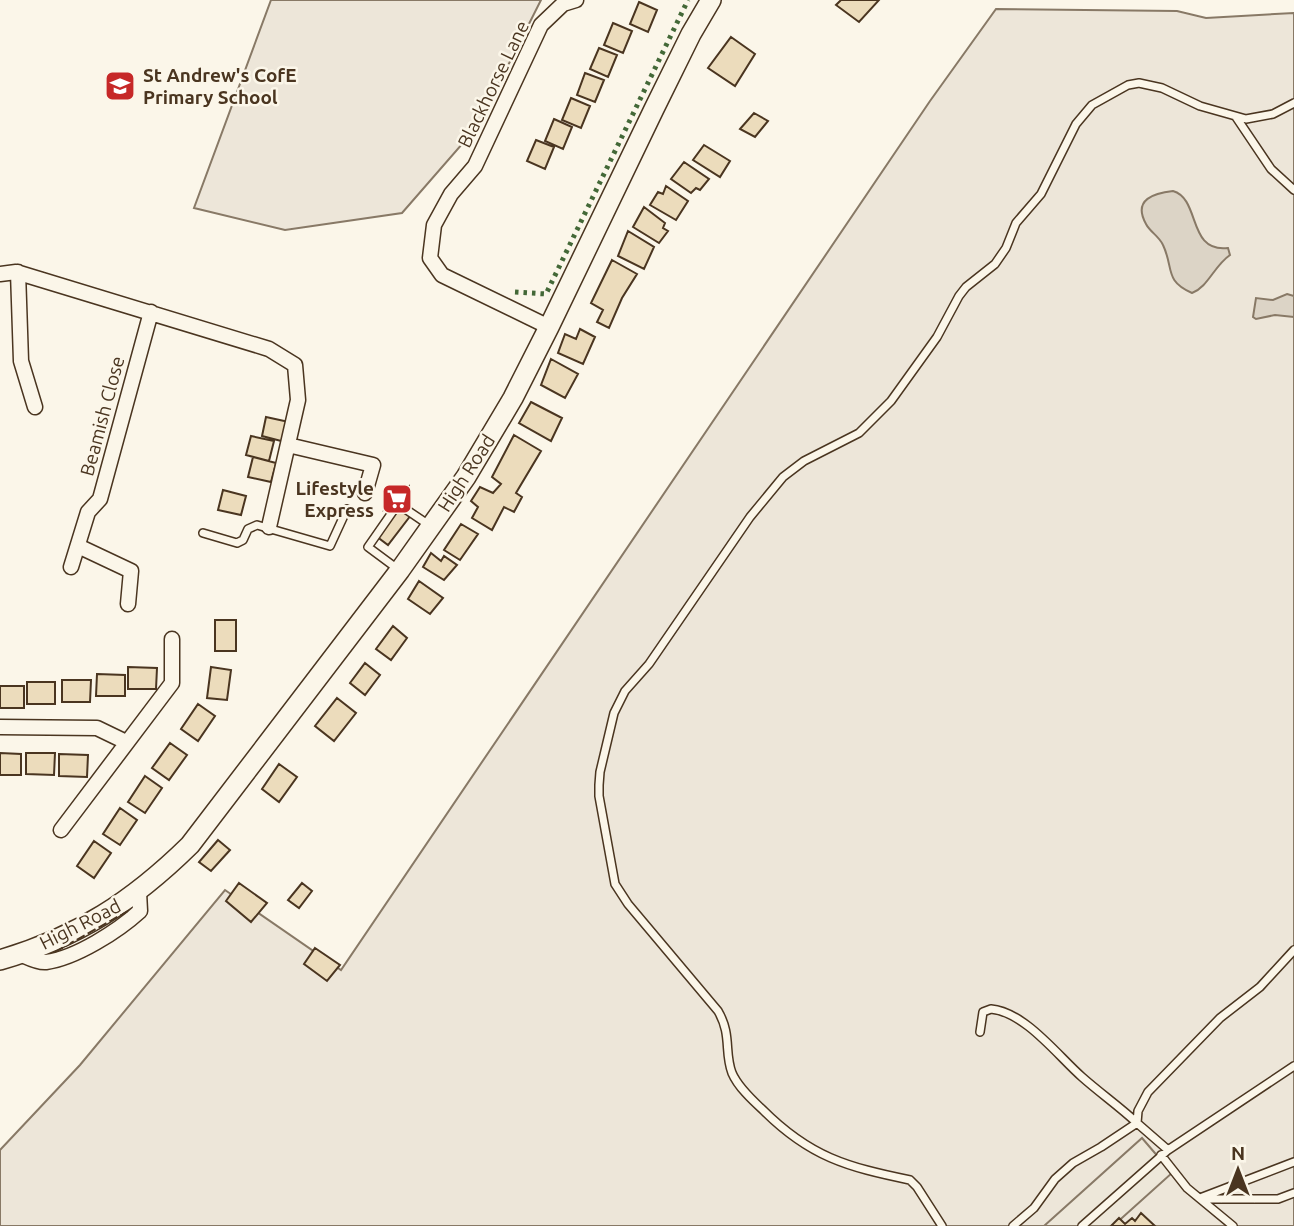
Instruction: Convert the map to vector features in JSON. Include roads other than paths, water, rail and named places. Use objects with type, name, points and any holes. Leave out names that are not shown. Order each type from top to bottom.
[{"type":"main road","name":"High Road","points":[[0,960],[66,935],[120,905],[139,892],[190,845],[400,570],[466,477],[513,398],[691,34],[711,0]]},
{"type":"street","name":"Blackhorse Lane","points":[[550,327],[442,275],[430,258],[433,225],[451,194],[475,166],[541,25],[563,4],[576,0]]},
{"type":"street","points":[[0,274],[18,272],[151,312],[269,349],[295,365],[298,400],[269,527]]},
{"type":"street","points":[[18,272],[21,361],[35,407]]},
{"type":"street","name":"Beamish Close","points":[[71,567],[88,512],[100,499],[151,312]]},
{"type":"street","points":[[288,445],[373,464],[365,493]]},
{"type":"street","points":[[78,546],[131,571],[128,604]]},
{"type":"street","points":[[61,830],[172,683],[173,639]]},
{"type":"street","points":[[0,727],[97,728],[127,742]]},
{"type":"lane","points":[[942,1226],[910,1180],[843,1165],[802,1144],[752,1100],[733,1076],[725,1023],[628,904],[615,884],[599,796],[600,772],[614,713],[625,691],[649,664],[750,517],[783,477],[804,461],[859,433],[891,401],[937,337],[966,288],[995,264],[1006,248],[1016,223],[1041,194],[1076,124],[1092,105],[1128,85],[1139,83],[1162,88],[1200,106],[1236,117],[1273,114],[1294,103]]},
{"type":"lane","points":[[1236,117],[1271,169],[1294,190]]},
{"type":"lane","points":[[400,570],[368,547],[398,504],[431,527]]},
{"type":"lane","points":[[203,533],[235,543],[243,540],[251,527],[257,525],[330,546],[347,509]]},
{"type":"lane","points":[[1137,1123],[1138,1111],[1148,1092],[1220,1018],[1260,987],[1294,950]]},
{"type":"lane","points":[[980,1032],[984,1013],[991,1009],[1011,1014],[1032,1030],[1077,1073],[1137,1123],[1165,1153],[1187,1188],[1233,1226]]},
{"type":"lane","points":[[1082,1226],[1165,1153],[1294,1066]]},
{"type":"lane","points":[[1013,1226],[1034,1208],[1055,1179],[1073,1163],[1137,1123]]},
{"type":"lane","points":[[1200,1198],[1294,1162]]},
{"type":"lane","points":[[1200,1198],[1278,1199],[1294,1193]]},
{"type":"place","name":"St Andrew's CofE Primary School","points":[[120,86]]},
{"type":"place","name":"Lifestyle Express","points":[[397,499]]}]
